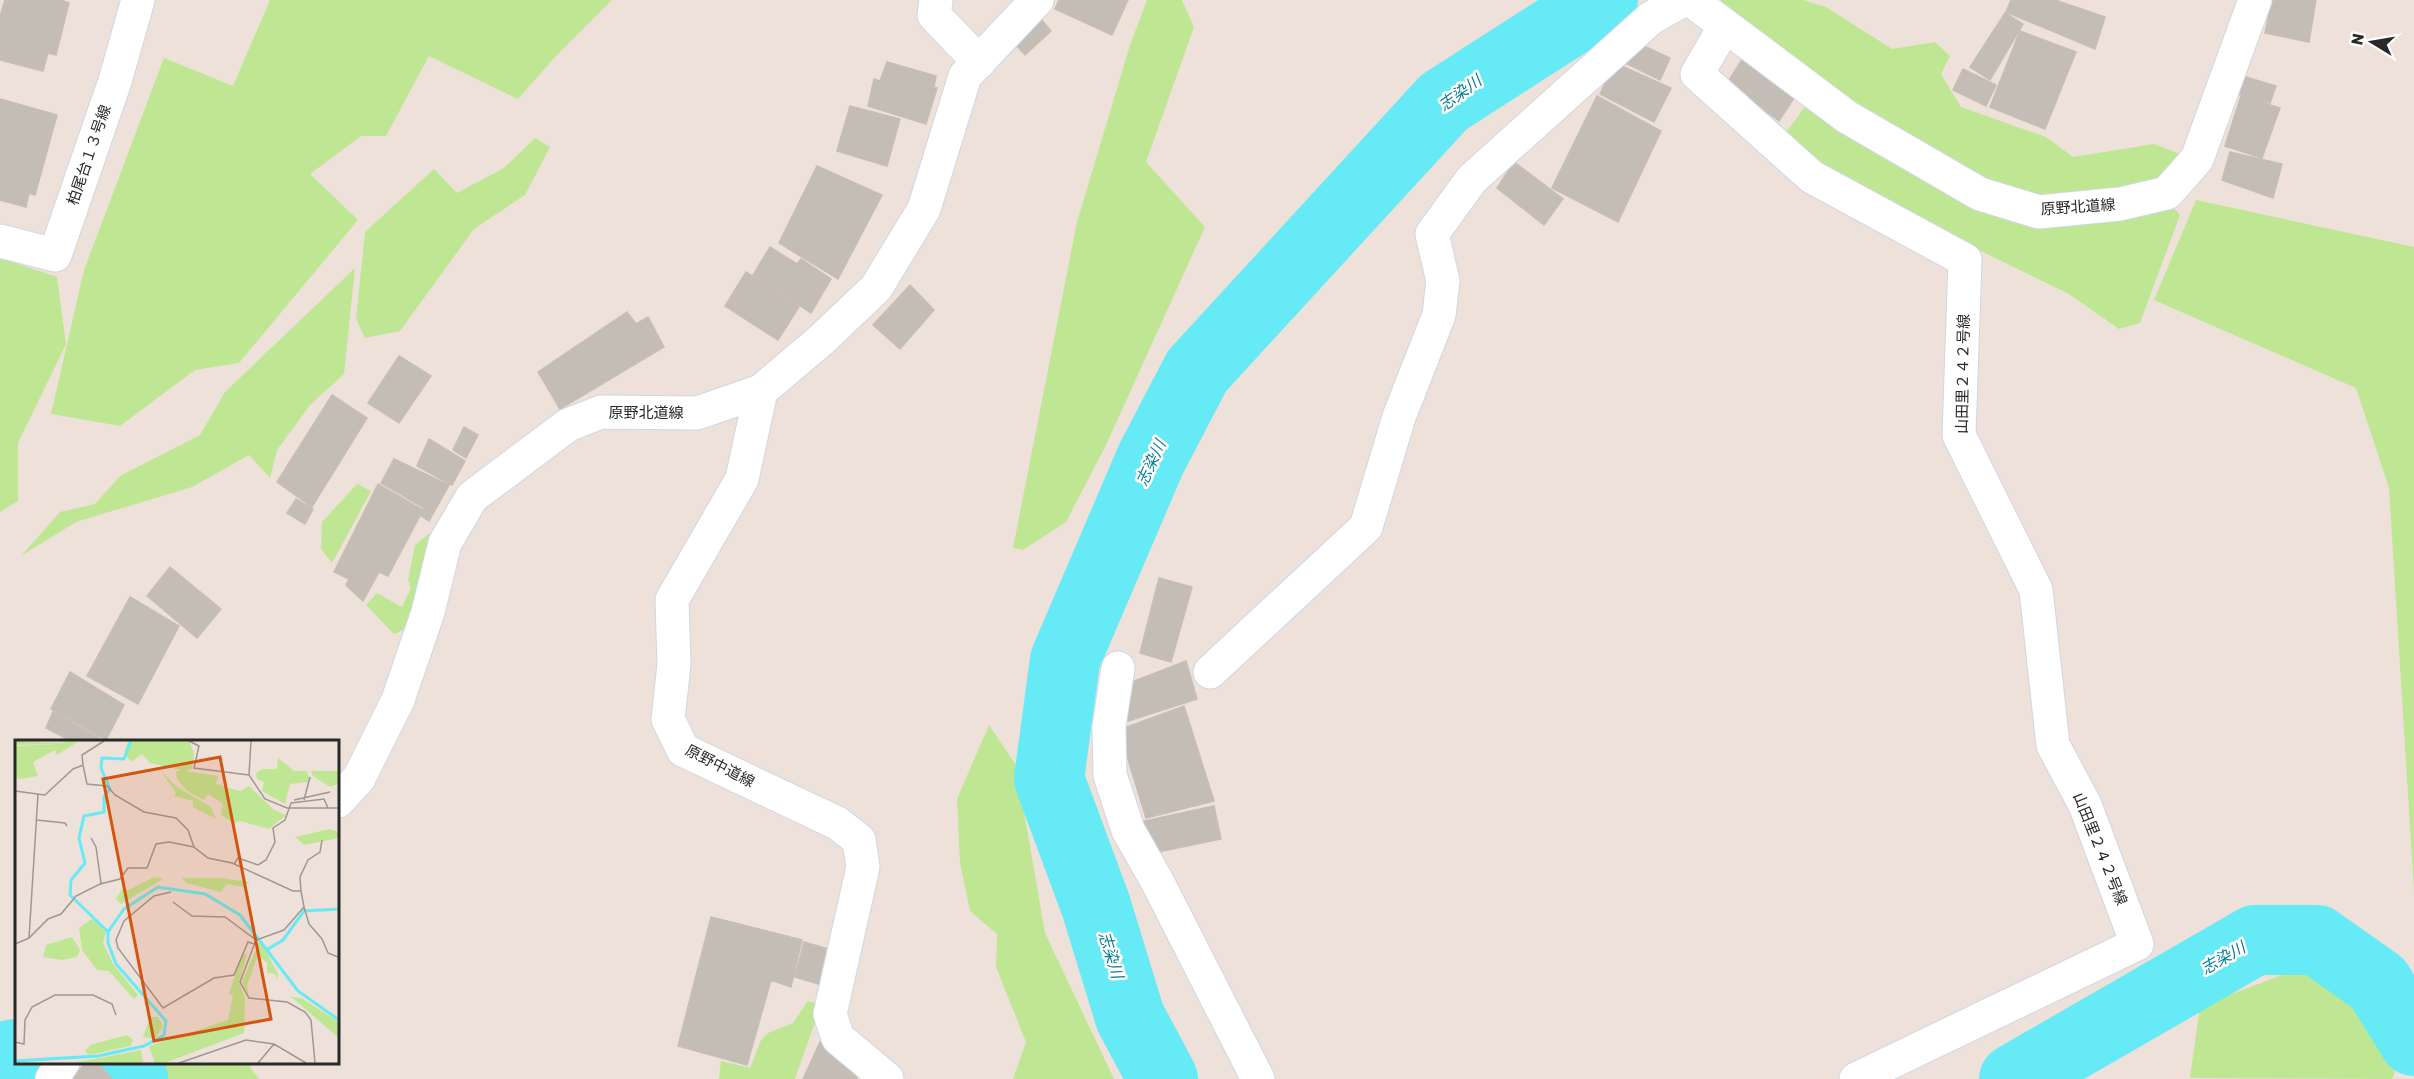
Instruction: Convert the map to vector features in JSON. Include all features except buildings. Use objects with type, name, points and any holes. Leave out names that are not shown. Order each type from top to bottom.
[{"type":"street","name":"柏尾台１３号線","points":[[0,241],[55,255],[115,81],[138,0]]},
{"type":"street","points":[[936,0],[934,15],[979,62]]},
{"type":"street","name":"原野北道線","points":[[339,800],[359,778],[398,700],[428,612],[445,543],[472,497],[568,425],[601,412],[696,413],[761,391],[820,341],[876,288],[924,209],[966,76],[1037,0]]},
{"type":"street","points":[[1210,672],[1366,527],[1400,417],[1439,315],[1443,281],[1432,234],[1472,179],[1651,18],[1683,0]]},
{"type":"street","name":"原野北道線","points":[[1691,0],[1847,117],[1980,194],[2038,212],[2120,204],[2167,193],[2197,159],[2255,0]]},
{"type":"street","name":"山田里２４２号線","points":[[1725,26],[1697,74],[1812,177],[1965,260],[1959,435],[2036,590],[2053,745],[2085,805],[2138,944],[1856,1079]]},
{"type":"street","name":"原野中道線","points":[[761,391],[742,479],[672,600],[674,664],[668,718],[683,750],[837,823],[859,840],[863,867],[830,1014],[838,1038],[887,1079]]},
{"type":"street","points":[[1118,668],[1109,726],[1110,775],[1128,830],[1157,881],[1258,1079]]},
{"type":"street","points":[[52,1079],[62,1064]]},
{"type":"green space","points":[[270,0],[612,0],[556,56],[518,99],[429,56],[386,136],[361,136],[310,174],[358,220],[239,363],[195,370],[120,426],[51,414],[84,270],[164,58],[233,86]]},
{"type":"green space","points":[[1147,0],[1182,0],[1194,27],[1146,162],[1205,227],[1106,445],[1066,522],[1023,550],[1013,548],[1077,222],[1130,45]]},
{"type":"green space","points":[[1709,0],[1803,0],[1826,7],[1892,49],[1935,42],[1950,56],[1941,74],[1961,107],[2046,137],[2073,157],[2154,144],[2188,157],[2156,185],[2039,200],[1991,188],[1846,102]]},
{"type":"green space","points":[[1807,104],[1978,204],[2168,202],[2180,215],[2140,323],[2119,329],[2069,294],[1821,173],[1785,134]]},
{"type":"green space","points":[[535,138],[550,147],[525,195],[474,229],[400,331],[365,338],[356,319],[365,232],[434,169],[457,193],[504,168]]},
{"type":"green space","points":[[2196,200],[2414,247],[2414,892],[2389,488],[2356,388],[2154,300]]},
{"type":"green space","points":[[0,258],[57,277],[66,344],[18,443],[18,501],[0,512]]},
{"type":"green space","points":[[355,268],[344,374],[310,405],[277,450],[270,478],[249,455],[192,487],[76,522],[21,556],[60,512],[95,504],[120,476],[200,435],[225,392]]},
{"type":"green space","points":[[357,484],[371,491],[332,563],[321,549],[322,522]]},
{"type":"green space","points":[[436,528],[405,629],[394,634],[366,605],[377,593],[402,607],[411,588],[408,580],[415,545]]},
{"type":"green space","points":[[989,725],[1016,765],[1045,933],[1114,1079],[1013,1079],[1026,1042],[996,967],[997,934],[970,911],[960,863],[957,799]]},
{"type":"green space","points":[[2295,970],[2359,997],[2397,1067],[2392,1079],[2190,1078],[2200,1006]]},
{"type":"green space","points":[[808,1001],[821,1005],[795,1079],[719,1079],[721,1061],[750,1068],[761,1040],[768,1033],[793,1023]]},
{"type":"green space","points":[[15,1033],[15,1064],[54,1064],[43,1079],[0,1079],[0,1036]]},
{"type":"green space","points":[[104,1064],[250,1064],[251,1069],[259,1079],[112,1079]]},
{"type":"waterway","name":"志染川","points":[[1163,1079],[1130,1017],[1096,906],[1049,779],[1065,660],[1151,459],[1197,371],[1444,102],[1603,0]]},
{"type":"waterway","name":"志染川","points":[[2014,1079],[2255,940],[2317,940],[2378,983],[2414,1041]]},
{"type":"waterway","points":[[0,1057],[15,1054]]},
{"type":"waterway","points":[[121,1064],[133,1079]]}]
